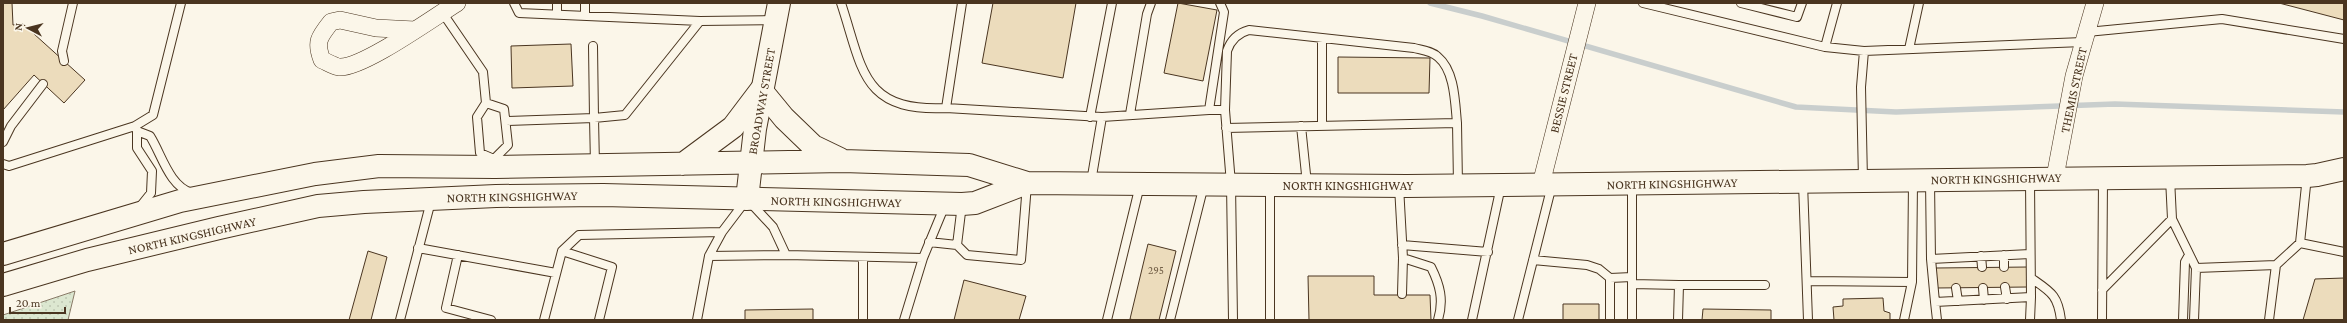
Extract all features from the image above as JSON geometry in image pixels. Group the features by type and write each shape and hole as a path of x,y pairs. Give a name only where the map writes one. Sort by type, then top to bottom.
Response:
{"main road":[{"name":"BROADWAY STREET","path":"747,199 750,163 777,11"},
{"path":"683,164 734,127 762,90 784,118 813,146 843,161"},
{"name":"NORTH KINGSHIGHWAY","path":"3,254 134,215 205,196 315,174 379,166 494,163 595,166 843,161 969,164 1028,183 1090,184 1307,184 1399,186 1458,184 1921,180 2170,176 2312,176 2344,182"},
{"name":"NORTH KINGSHIGHWAY","path":"2312,176 2344,169"},
{"name":"NORTH KINGSHIGHWAY","path":"3,285 87,260 318,206 431,198 603,195 954,204 975,203 1028,183"}],"street":[{"path":"415,30 376,28 340,20 331,22 320,36 317,48 322,60 339,67 359,64 415,30 457,3"},
{"name":"BESSIE STREET","path":"1546,184 1568,70 1587,3"},
{"name":"THEMIS STREET","path":"2055,177 2074,76 2095,3"}],"lane":[{"path":"64,61 62,50 73,3"},
{"path":"3,164 9,166 136,129 153,115 181,3"},
{"path":"514,3 519,13 700,21 777,11"},
{"path":"557,3 557,14"},
{"path":"585,3 585,16"},
{"path":"946,108 962,3"},
{"path":"1090,117 1112,3"},
{"path":"1130,114 1147,14 1151,3"},
{"path":"1209,110 1224,12 1220,3"},
{"path":"1643,3 1825,47 1864,51 2085,37 2222,19 2344,40"},
{"path":"1742,3 1797,17 1802,3"},
{"path":"1825,47 1837,3"},
{"path":"1909,49 1919,3"},
{"path":"843,4 863,71 875,89 886,98 909,108 946,108 1090,117 1225,110"},
{"path":"442,12 483,72 486,103 477,117 480,153 494,163 508,145 506,121 504,109 486,103"},
{"path":"506,121 594,118 625,115 700,21"},
{"path":"1234,320 1231,184 1225,110 1227,51 1230,42 1242,32 1249,30 1414,48 1429,52 1438,57 1449,74 1457,123 1458,184"},
{"path":"1322,38 1322,126"},
{"path":"594,46 595,166"},
{"path":"1863,180 1861,87 1864,51"},
{"path":"3,142 11,126 43,84"},
{"path":"1090,184 1102,117"},
{"path":"1226,128 1457,123"},
{"path":"1301,126 1307,184"},
{"path":"136,129 150,136 174,182 185,191 205,196"},
{"path":"134,215 151,193 152,179 152,171 137,148 136,129"},
{"path":"2170,176 2172,219 2196,268 2194,320"},
{"path":"2269,320 2276,266 2300,243 2312,176"},
{"path":"2102,320 2103,177"},
{"path":"2030,178 2030,320"},
{"path":"1921,180 1937,320"},
{"path":"1904,320 1912,282 1921,180"},
{"path":"1803,181 1808,320"},
{"path":"929,242 957,245 967,255 1020,260 1028,183"},
{"path":"1632,183 1632,320"},
{"path":"1107,320 1141,184"},
{"path":"1170,320 1204,184"},
{"path":"1270,184 1270,320"},
{"path":"1472,320 1502,184"},
{"path":"1518,320 1533,260 1546,184"},
{"path":"1399,186 1402,245 1402,294"},
{"path":"400,320 431,198"},
{"path":"697,320 709,256 722,232 747,199 773,227 786,255"},
{"path":"954,204 957,245"},
{"path":"904,320 922,258 929,242 954,204"},
{"path":"2102,290 2172,219"},
{"path":"544,320 562,251 579,235 722,232"},
{"path":"2300,243 2344,252"},
{"path":"1402,245 1488,252"},
{"path":"418,248 556,273"},
{"path":"562,251 612,267 599,320"},
{"path":"1931,259 2030,254"},
{"path":"458,255 446,308 491,320"},
{"path":"709,256 786,255 922,258"},
{"path":"2004,255 2004,267"},
{"path":"2183,320 2185,262 2189,255"},
{"path":"863,256 864,320"},
{"path":"1981,256 1982,268"},
{"path":"1402,258 1431,267 1441,286 1441,308 1438,320"},
{"path":"1533,260 1587,265 1599,269 1610,278 1632,281 1679,285 1765,285"},
{"path":"2196,268 2276,266"},
{"path":"1610,278 1610,320"},
{"path":"2031,278 2048,289 2059,303 2061,320"},
{"path":"1806,281 1912,282"},
{"path":"1678,320 1679,285"},
{"path":"2005,287 2007,299"},
{"path":"1956,288 1958,301"},
{"path":"1983,288 1984,300"},
{"path":"1935,302 2031,297"}],"green space":[{"path":"75,291 68,320 3,320 3,315"}],"building":[{"path":"3,3 12,3 13,25 23,24 85,80 64,103 34,75 3,110"},
{"path":"993,3 1076,3 1063,78 982,63"},
{"path":"1178,3 1217,10 1203,81 1164,73"},
{"path":"2279,3 2344,3 2344,20"},
{"path":"571,44 573,86 512,88 511,46"},
{"path":"1338,57 1430,58 1429,93 1338,93"},
{"path":"1148,244 1176,251 1159,320 1134,320 1130,319"},
{"path":"368,251 387,257 371,320 349,320"},
{"path":"2028,267 2028,287 1936,288 1936,268"},
{"path":"1308,276 1374,276 1374,295 1430,295 1431,320 1309,320"},
{"path":"2344,278 2344,320 2303,320 2315,279"},
{"path":"964,280 1026,296 1019,320 954,320"},
{"path":"1883,298 1884,311 1890,313 1890,320 1834,320 1833,307 1843,306 1843,299"},
{"path":"1563,304 1599,304 1599,320 1563,320"},
{"path":"813,309 813,320 745,320 745,310"},
{"path":"1703,309 1771,310 1771,320 1702,320"}],"waterway":[{"path":"1430,3 1482,16 1796,107 1896,112 2115,104 2344,112"}]}
